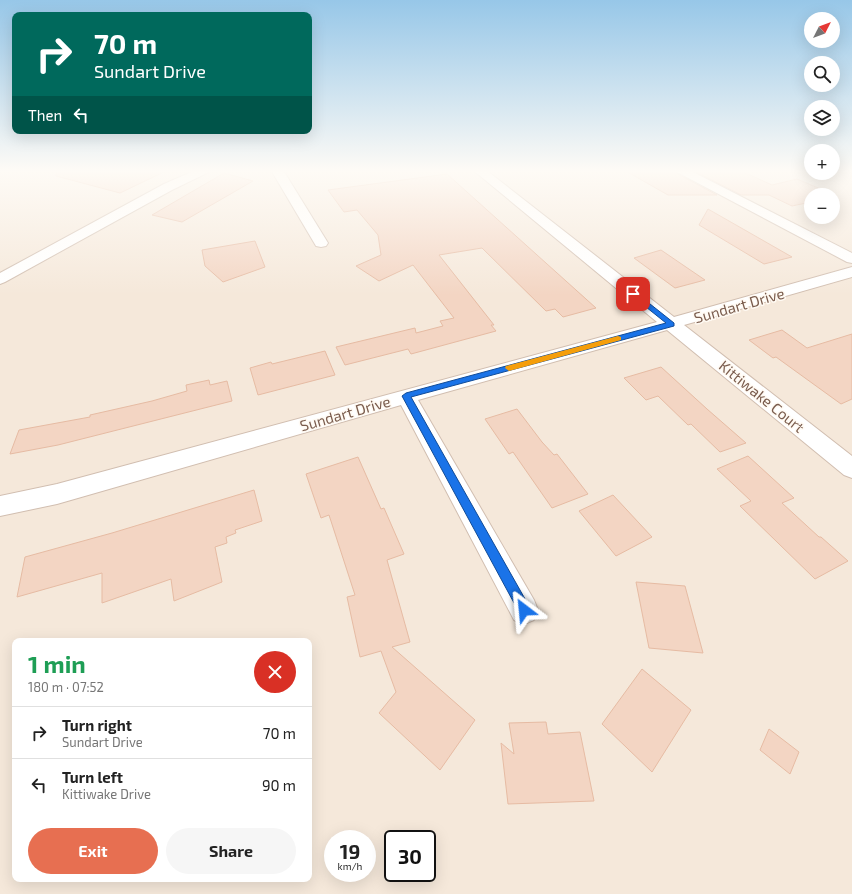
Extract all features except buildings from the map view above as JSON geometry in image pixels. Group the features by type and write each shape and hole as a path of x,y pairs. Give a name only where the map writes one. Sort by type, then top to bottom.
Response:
{"street":[{"path":"0,279 123,212"},
{"path":"302,212 320,243"},
{"name":"Kittiwake Court","path":"531,212 852,469"},
{"path":"761,212 852,259"},
{"name":"Sundart Drive","path":"0,506 57,494 406,396 671,324 852,272"},
{"path":"406,396 524,610"}],"shaded area":[{"path":"0,212 804,212 804,224 840,224 840,212 852,212 852,894 0,894"}],"slow traffic":[{"path":"509,368 618,338"}],"route":[{"path":"524,610 406,396 671,324 633,294"}]}
